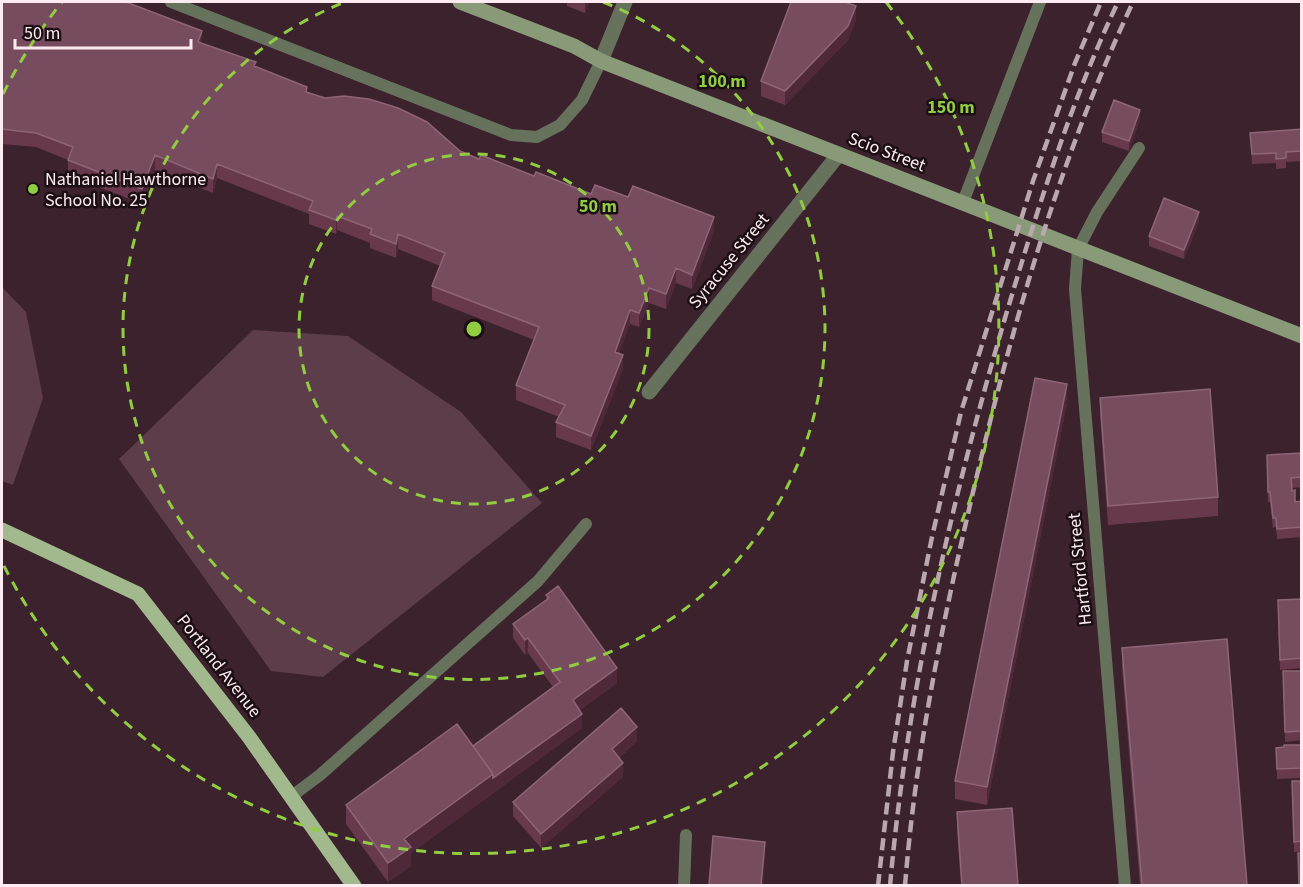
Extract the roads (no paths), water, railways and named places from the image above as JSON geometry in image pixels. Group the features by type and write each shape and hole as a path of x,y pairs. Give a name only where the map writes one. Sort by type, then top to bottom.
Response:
{"main road":[{"name":"Portland Avenue","path":"2,530 138,594 249,737 354,885"}],"street":[{"name":"Scio Street","path":"460,2 574,46 601,61 1302,336"},
{"path":"601,61 626,2"},
{"name":"Syracuse Street","path":"649,392 839,154"}],"lane":[{"path":"171,2 511,135 537,136 560,125 582,100 601,61"},
{"path":"963,202 1040,2"},
{"path":"1078,249 1097,212 1139,148"},
{"name":"Hartford Street","path":"1078,249 1075,289 1125,885"},
{"path":"292,796 320,775 538,581 586,524"},
{"path":"684,885 686,835"}],"railway":[{"path":"878,886 893,752 907,661 932,537 961,412 1033,181 1075,63 1101,2"},
{"path":"890,886 898,814 920,670 949,528 985,388 1042,198 1085,79 1118,2"},
{"path":"905,886 915,790 930,694 985,440 1019,312 1059,186 1106,62 1133,2"}],"place":[{"name":"Nathaniel Hawthorne School No. 25","path":"33,189"}]}
